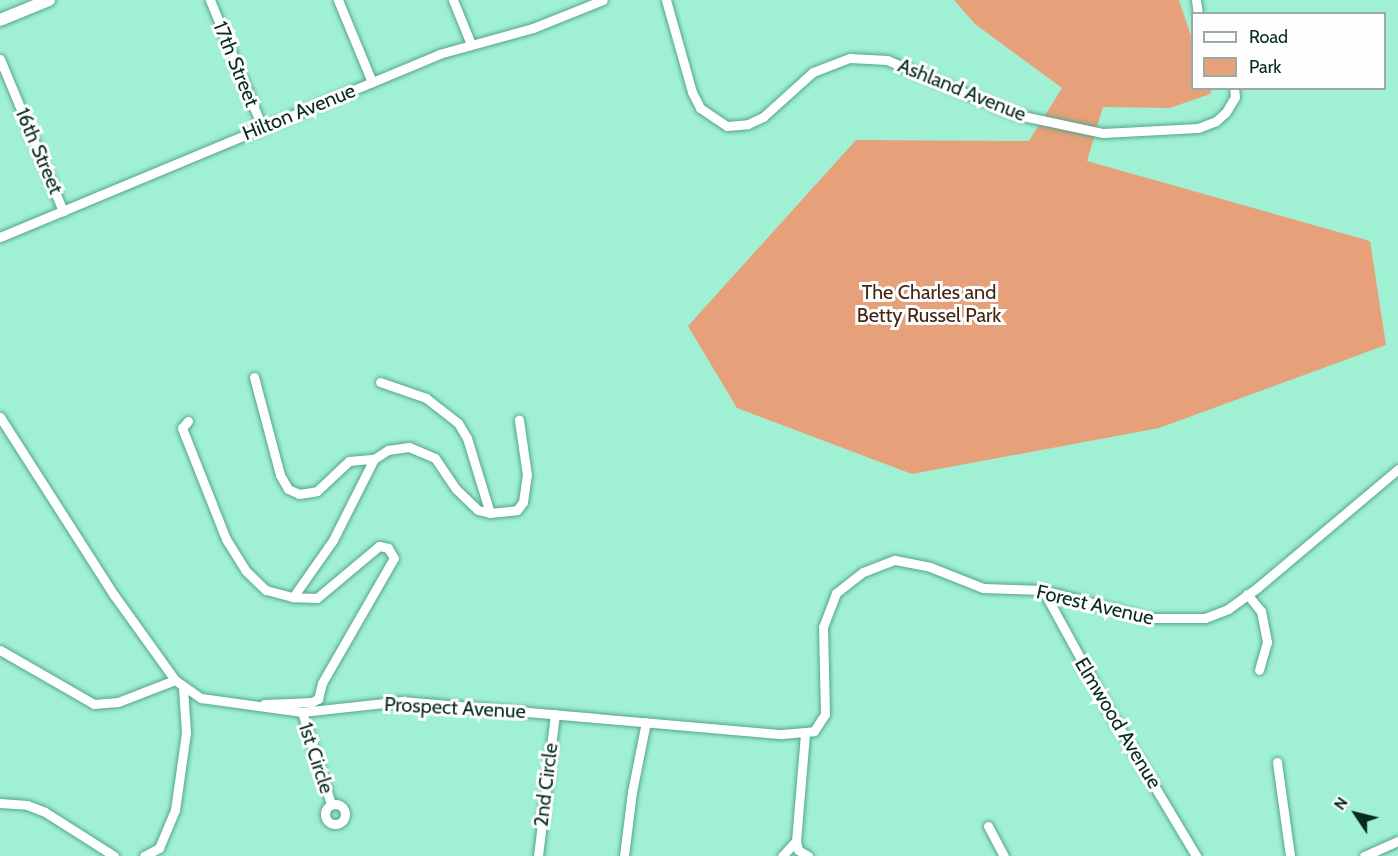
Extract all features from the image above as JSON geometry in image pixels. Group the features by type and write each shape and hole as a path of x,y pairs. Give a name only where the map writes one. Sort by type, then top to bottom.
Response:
{"street":[{"path":"0,20 49,0"},
{"name":"17th Street","path":"210,0 262,127"},
{"path":"338,0 372,82"},
{"path":"453,0 471,44"},
{"name":"Hilton Avenue","path":"0,237 372,82 471,44 533,28 603,0"},
{"name":"Ashland Avenue","path":"666,0 692,92 700,108 727,126 748,124 763,117 813,72 850,58 887,60 1018,115 1103,133 1198,128 1216,121 1226,112 1235,97 1233,90"},
{"name":"16th Street","path":"0,58 63,211"},
{"path":"254,377 280,475 288,489 299,494 317,491 349,461 374,459 399,447 418,449 445,469 468,502 490,513 517,510 523,502 527,475 519,420"},
{"path":"380,382 426,398 458,423 467,438 490,513"},
{"name":"Prospect Avenue","path":"0,417 114,595 175,680 183,688 201,698 243,706 302,712 402,701 804,734"},
{"path":"188,421 182,428 226,539 245,570 266,590 293,597 317,598 378,546 388,548 394,558 322,683 318,699 312,702 243,706"},
{"path":"293,597 333,540 374,459"},
{"name":"Forest Avenue","path":"804,734 814,731 827,705 822,646 827,610 836,593 862,572 895,560 930,567 982,588 1043,590 1167,621 1205,618 1228,609 1397,473"},
{"name":"Elmwood Avenue","path":"1043,590 1107,707 1196,856"},
{"path":"1247,594 1261,610 1268,642 1259,670"},
{"path":"0,650 94,704 118,702 175,680"},
{"path":"144,856 159,848 176,810 185,748 183,688"},
{"name":"1st Circle","path":"302,712 331,804"},
{"name":"2nd Circle","path":"538,856 555,714"},
{"path":"624,856 632,792 646,722"},
{"path":"804,734 796,841 798,850 808,856"},
{"path":"1277,762 1290,856"},
{"path":"0,803 27,805 45,812 114,856"},
{"path":"988,826 1004,856"},
{"path":"782,856 796,841"},
{"path":"1364,856 1398,842"}],"green space":[{"name":"The Charles and Betty Russel Park","path":"954,0 1179,0 1191,36 1191,90 1212,90 1210,94 1170,108 1103,107 1087,161 1370,241 1386,345 1159,428 912,474 737,408 688,326 856,140 1029,141 1062,88 975,24"}]}
